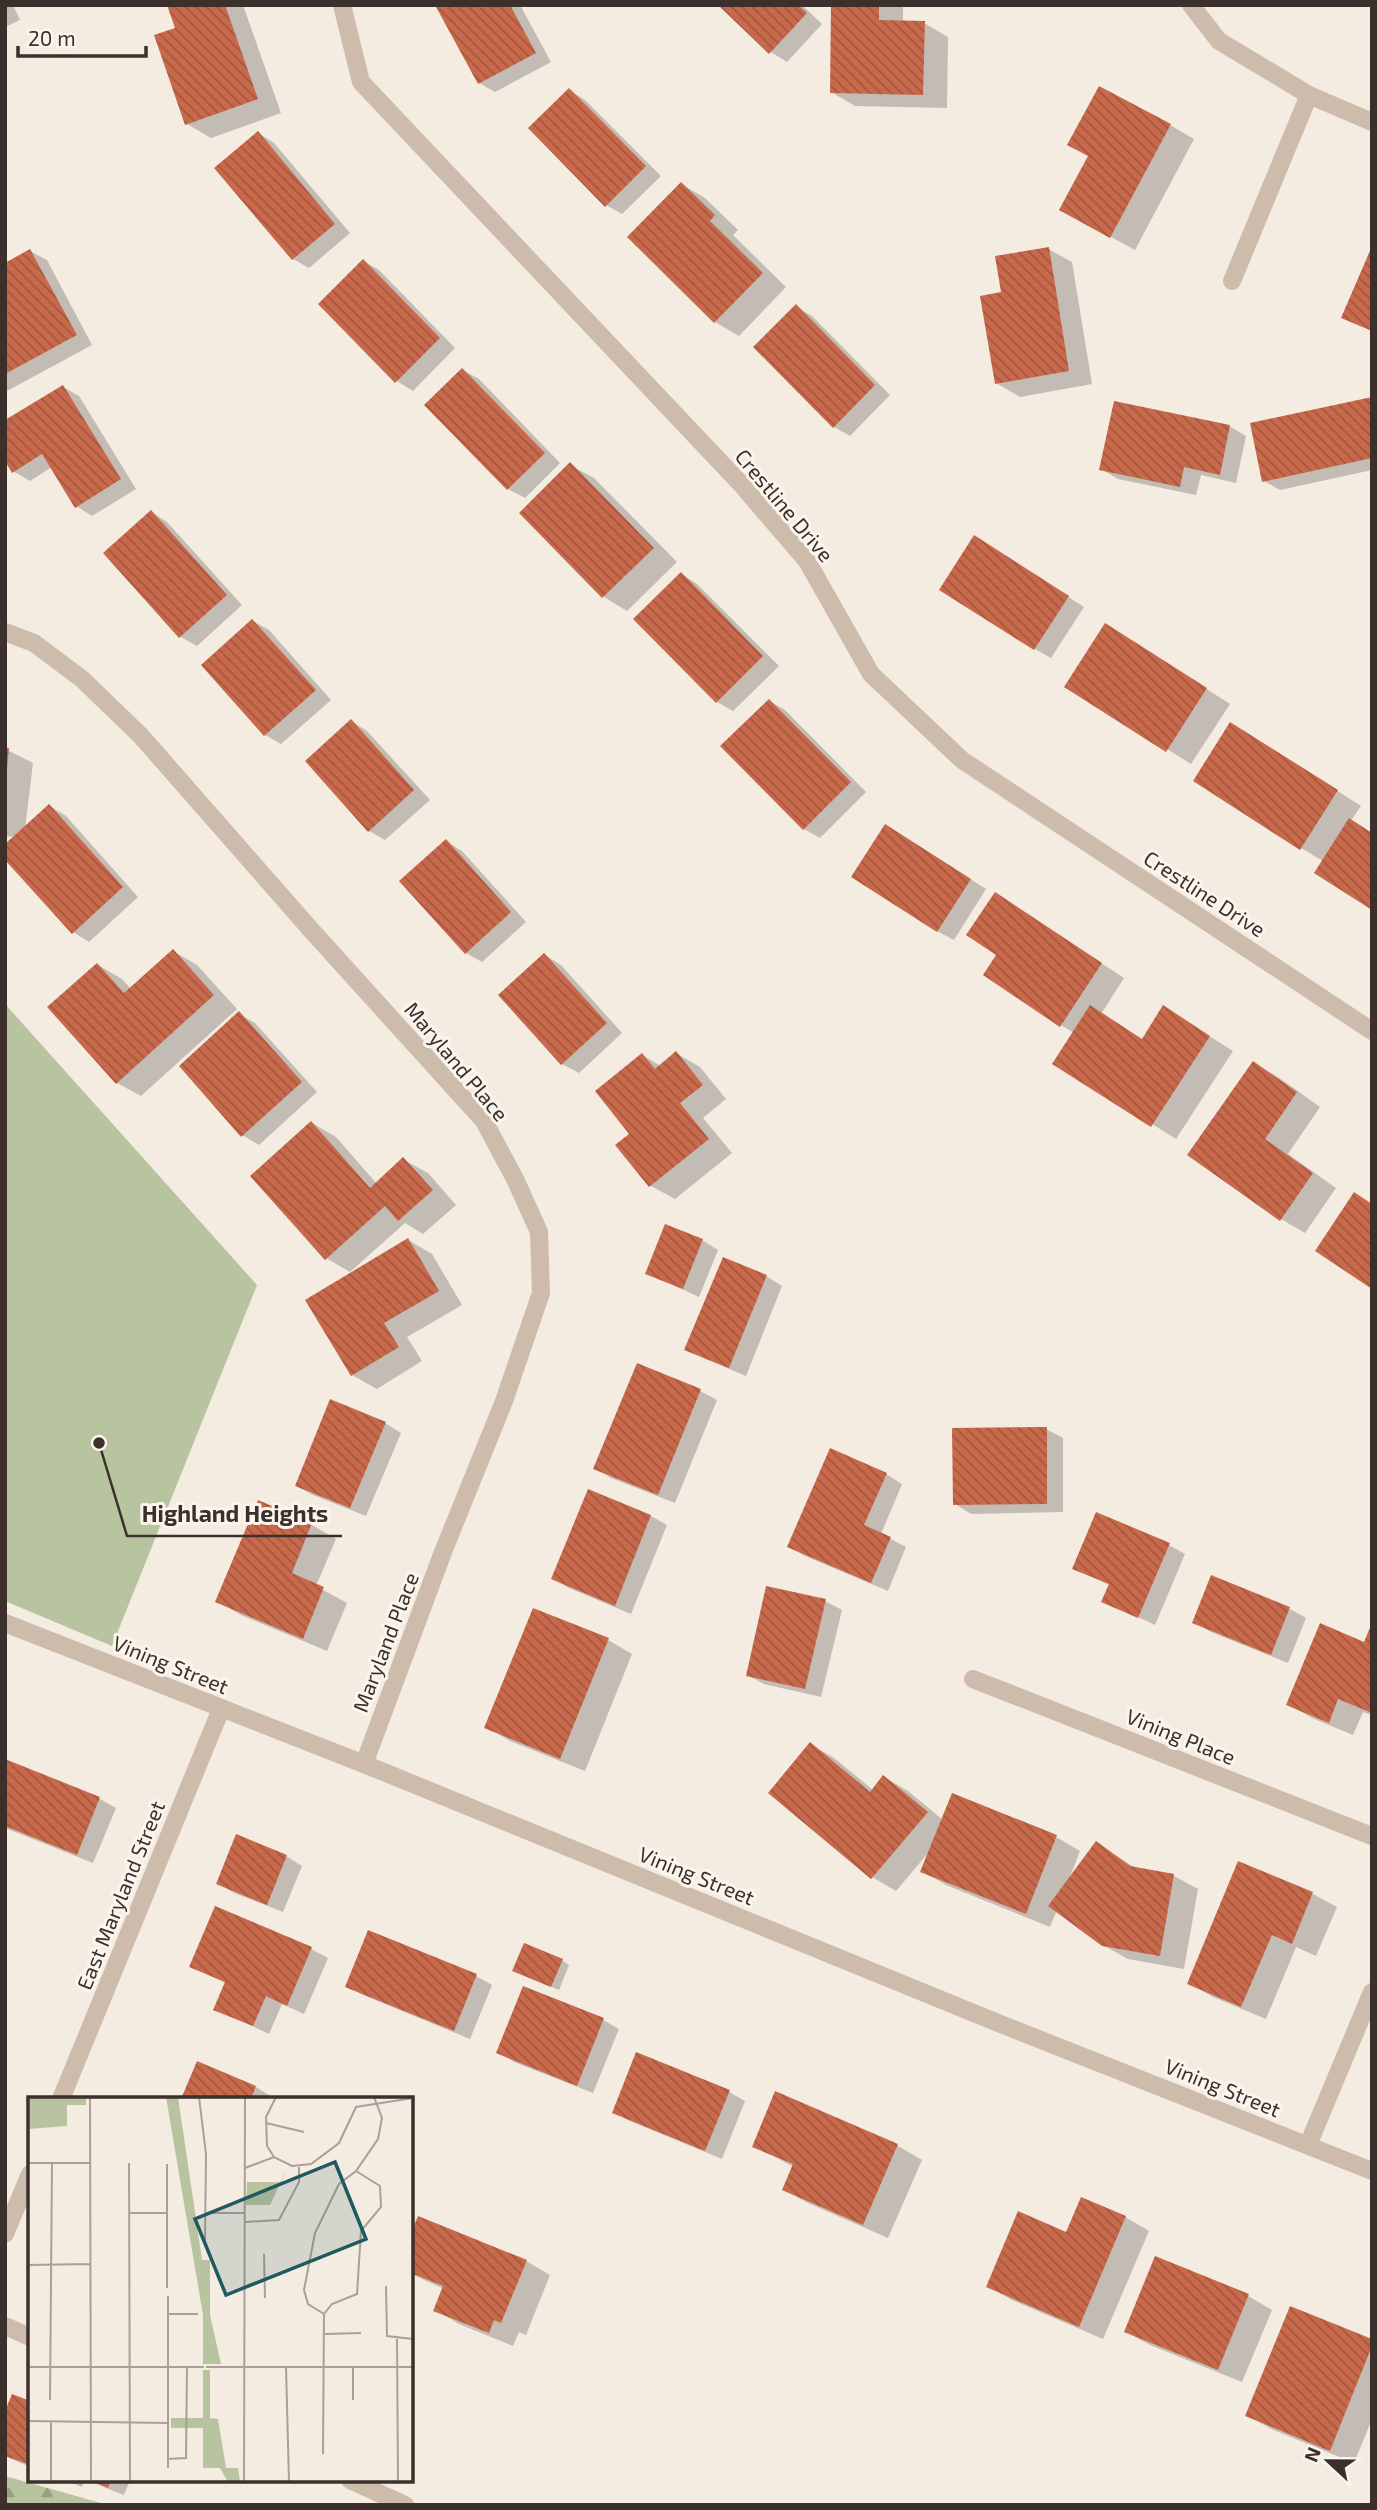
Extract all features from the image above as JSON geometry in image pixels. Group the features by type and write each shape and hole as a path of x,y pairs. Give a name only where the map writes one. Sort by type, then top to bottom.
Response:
{"street":[{"name":"Crestline Drive","path":"342,5 361,82 740,483 807,561 872,674 962,760 1372,1031"},
{"path":"1191,5 1219,41 1309,95 1372,122"},
{"path":"1232,281 1309,95"},
{"name":"Maryland Place","path":"5,632 34,643 82,679 141,736 484,1121 539,1232 541,1293 505,1401 443,1552 363,1764"},
{"name":"Vining Street","path":"5,1623 363,1764 1003,2025 1372,2171"},
{"name":"Vining Place","path":"974,1679 1372,1836"},
{"name":"East Maryland Street","path":"62,2097 221,1709"},
{"path":"1308,2145 1372,1992"},
{"path":"5,2234 28,2179"},
{"path":"5,2326 28,2336"},
{"path":"354,2482 405,2505"}],"green space":[{"path":"5,1004 257,1285 112,1646 5,1601"},
{"path":"5,2476 108,2505 5,2505"}],"building":[{"path":"167,5 225,5 258,99 185,125 154,35 175,28"},
{"path":"435,5 510,5 536,53 478,84"},
{"path":"718,5 798,5 807,13 769,54"},
{"path":"831,5 879,5 879,20 925,21 923,95 830,93"},
{"path":"1099,86 1171,124 1110,238 1059,210 1088,156 1067,145"},
{"path":"569,88 646,166 605,207 528,128"},
{"path":"258,131 335,224 292,260 214,168"},
{"path":"681,182 715,215 710,221 763,273 714,323 627,237"},
{"path":"1372,246 1372,331 1341,318"},
{"path":"1049,247 1069,371 995,384 980,296 1001,292 995,256"},
{"path":"30,249 77,335 5,374 5,263"},
{"path":"363,259 440,338 395,383 318,304"},
{"path":"796,304 875,385 833,428 753,347"},
{"path":"462,368 545,453 507,490 424,405"},
{"path":"63,385 121,479 75,508 42,454 12,473 5,461 5,420"},
{"path":"1372,397 1372,458 1262,482 1250,423"},
{"path":"1114,401 1230,425 1220,475 1184,467 1180,487 1099,470"},
{"path":"570,462 654,548 602,598 519,513"},
{"path":"151,510 227,595 179,638 103,553"},
{"path":"974,535 1069,596 1034,650 939,590"},
{"path":"681,572 763,656 716,703 633,619"},
{"path":"252,619 316,690 264,736 201,665"},
{"path":"1105,623 1207,688 1166,752 1064,687"},
{"path":"769,699 851,782 803,830 720,746"},
{"path":"351,719 414,790 368,832 305,761"},
{"path":"1230,722 1338,790 1300,850 1193,781"},
{"path":"5,747 9,748 7,768 5,768"},
{"path":"49,804 123,887 72,934 5,860 5,844"},
{"path":"1349,818 1372,833 1372,910 1314,873"},
{"path":"885,824 971,879 937,932 851,877"},
{"path":"446,839 511,912 465,954 399,881"},
{"path":"995,892 1102,963 1060,1027 983,975 996,955 966,935"},
{"path":"173,949 214,995 116,1084 47,1007 97,963 124,993"},
{"path":"544,953 607,1023 561,1065 498,995"},
{"path":"1090,1005 1142,1039 1163,1005 1210,1036 1151,1127 1052,1064"},
{"path":"239,1011 302,1082 241,1137 179,1066"},
{"path":"676,1051 703,1085 680,1103 709,1139 649,1187 615,1145 629,1134 595,1091 642,1053 655,1069"},
{"path":"1253,1061 1297,1092 1265,1139 1313,1173 1280,1221 1187,1155"},
{"path":"311,1121 370,1188 403,1157 433,1190 398,1221 385,1206 325,1260 250,1176"},
{"path":"1354,1192 1372,1204 1372,1289 1315,1251"},
{"path":"665,1224 703,1239 683,1289 645,1274"},
{"path":"408,1238 439,1291 384,1323 399,1347 351,1376 305,1300"},
{"path":"723,1257 767,1275 729,1368 684,1350"},
{"path":"637,1363 701,1389 658,1495 593,1469"},
{"path":"330,1399 386,1422 350,1508 295,1486"},
{"path":"1047,1427 1047,1504 953,1505 952,1428"},
{"path":"830,1448 887,1473 864,1525 891,1537 871,1583 787,1547"},
{"path":"588,1489 651,1515 615,1606 551,1579"},
{"path":"258,1500 312,1523 292,1573 324,1587 303,1639 215,1602"},
{"path":"1096,1512 1170,1543 1138,1618 1101,1602 1109,1584 1072,1569"},
{"path":"1211,1575 1290,1607 1271,1655 1192,1623"},
{"path":"766,1586 826,1599 805,1689 746,1676"},
{"path":"533,1608 609,1638 560,1759 484,1728"},
{"path":"1320,1623 1364,1642 1372,1623 1372,1713 1338,1699 1329,1723 1286,1705"},
{"path":"810,1742 870,1792 883,1775 928,1812 871,1879 768,1793"},
{"path":"5,1759 100,1797 77,1855 5,1826"},
{"path":"952,1793 1057,1835 1026,1914 920,1872"},
{"path":"236,1834 287,1855 267,1905 216,1884"},
{"path":"1096,1841 1130,1866 1174,1874 1160,1956 1102,1946 1048,1906"},
{"path":"1238,1861 1313,1892 1292,1944 1272,1935 1241,2007 1187,1984"},
{"path":"215,1906 312,1947 287,2006 266,1996 253,2026 213,2010 225,1982 189,1967"},
{"path":"368,1930 477,1974 454,2031 345,1987"},
{"path":"524,1943 563,1959 551,1987 512,1971"},
{"path":"523,1986 604,2018 577,2086 496,2053"},
{"path":"636,2052 730,2090 705,2151 612,2113"},
{"path":"197,2061 256,2086 252,2097 182,2097"},
{"path":"775,2091 898,2144 863,2225 782,2190 793,2164 752,2147"},
{"path":"1081,2197 1126,2216 1079,2327 986,2287 1018,2211 1066,2232"},
{"path":"418,2216 527,2260 501,2323 494,2320 489,2333 433,2311 443,2286 413,2274 413,2228"},
{"path":"1155,2256 1249,2294 1218,2370 1124,2332"},
{"path":"1290,2306 1372,2339 1372,2346 1330,2451 1245,2416"},
{"path":"12,2394 28,2400 28,2464 5,2456 5,2411"},
{"path":"94,2482 110,2482 108,2488"}],"place":[{"name":"Highland Heights","path":"99,1443"}]}
